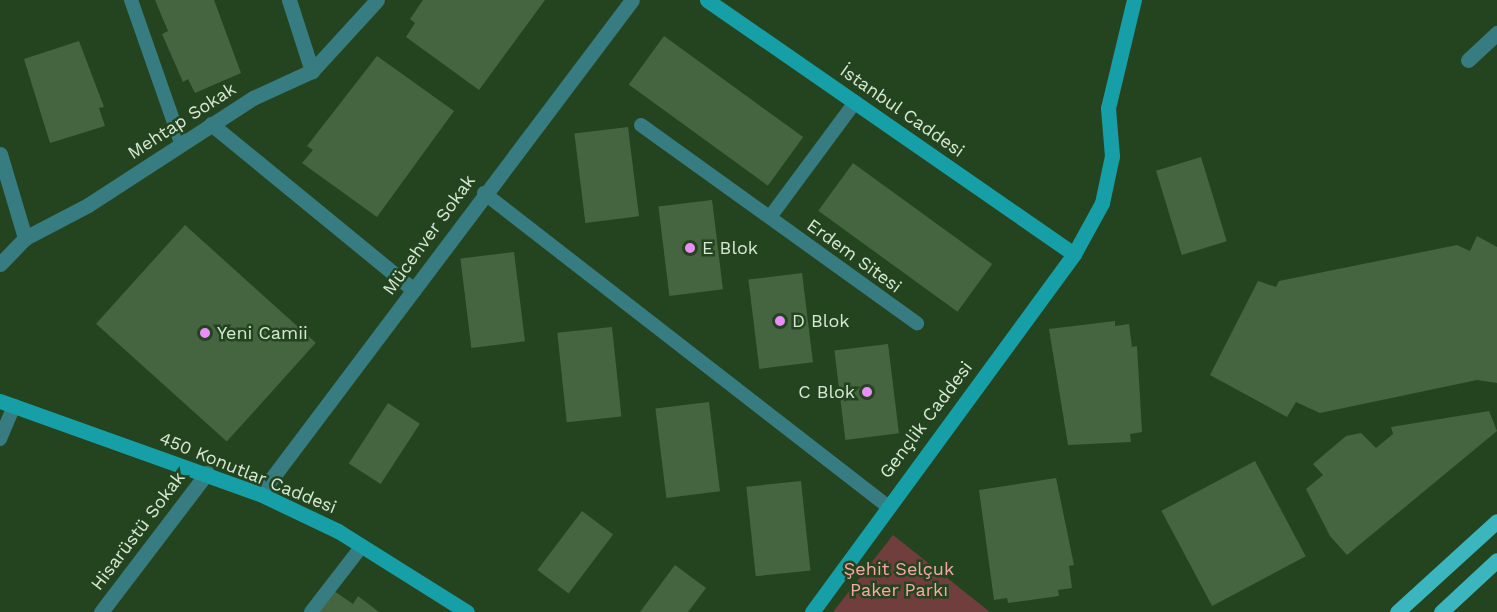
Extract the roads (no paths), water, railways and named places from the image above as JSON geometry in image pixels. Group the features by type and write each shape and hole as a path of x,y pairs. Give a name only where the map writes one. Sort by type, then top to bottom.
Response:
{"main road":[{"path":"1396,612 1497,521"},
{"path":"1441,612 1497,560"}],"street":[{"path":"289,0 312,71"},
{"name":"Mehtap Sokak","path":"0,264 25,238 88,205 211,123 312,71 377,0"},
{"name":"Mücehver Sokak","path":"260,494 484,193 632,0"},
{"name":"İstanbul Caddesi","path":"707,0 1074,254"},
{"name":"Gençlik Caddesi","path":"812,612 886,505 1074,254 1102,203 1112,156 1108,108 1134,0"},
{"path":"1468,60 1497,33"},
{"path":"211,123 414,290"},
{"path":"0,154 25,238"},
{"name":"450 Konutlar Caddesi","path":"7,404 207,473 260,494 362,546 467,612"},
{"name":"Hisarüstü Sokak","path":"101,612 207,473"}],"lane":[{"path":"131,0 181,143"},
{"path":"770,217 855,102"},
{"name":"Erdem Sitesi","path":"641,125 917,323"},
{"path":"484,193 886,505"},
{"path":"0,439 7,404"},
{"path":"311,612 362,546"}],"place":[{"name":"E Blok","path":"690,248"},
{"name":"D Blok","path":"780,321"},
{"name":"Yeni Camii","path":"205,333"},
{"name":"C Blok","path":"867,392"}],"park label":[{"name":"Şehit Selçuk Paker Parkı","path":"899,580"}]}
